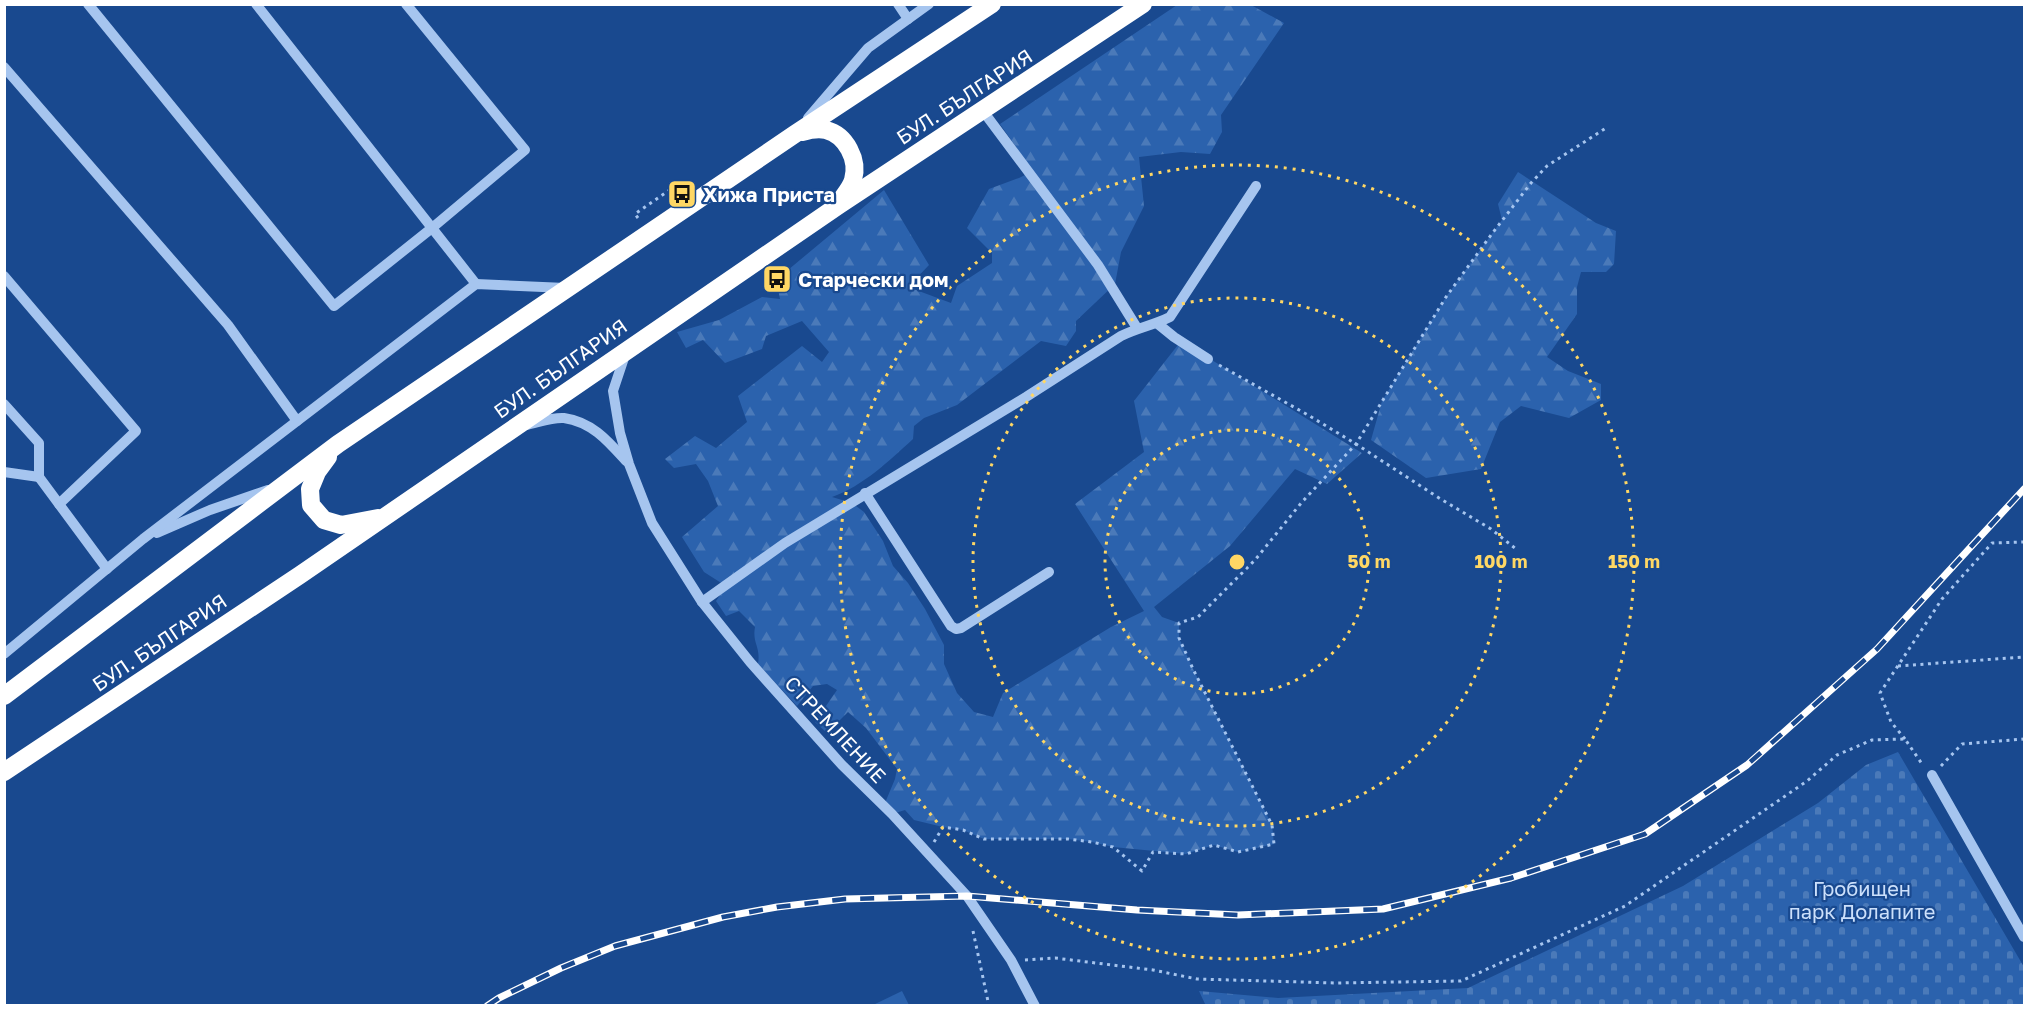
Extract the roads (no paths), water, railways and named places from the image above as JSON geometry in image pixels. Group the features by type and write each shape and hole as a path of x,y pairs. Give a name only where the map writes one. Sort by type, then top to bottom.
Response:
{"highway":[{"path":"4,696 338,444 795,134 992,4"},
{"name":"БУЛ. БЪЛГАРИЯ","path":"4,772 385,516 839,205 1143,4"},
{"path":"795,134 825,129 845,143 853,157 853,180 839,205"},
{"path":"338,444 317,472 310,489 310,505 324,520 341,525 385,516"}],"street":[{"path":"88,4 334,306 525,150 406,4"},
{"path":"256,4 476,284"},
{"path":"898,4 908,20"},
{"path":"795,134 868,48 930,4"},
{"path":"4,67 228,325 297,421"},
{"path":"983,111 1098,265 1137,328"},
{"path":"702,602 785,543 1026,397 1121,336 1137,328 1158,324 1170,317 1256,186"},
{"path":"4,276 136,431 59,504"},
{"path":"5,652 143,539 476,284 568,288"},
{"path":"1158,324 1174,338 1208,359"},
{"name":"СТРЕМЛЕНИЕ","path":"626,349 613,391 620,433 629,464 652,524 702,602 750,662 842,765 892,814 967,896 1011,960 1035,1005"},
{"path":"4,404 39,443 39,477 107,569"},
{"path":"514,427 562,418 580,423 599,432 629,464"},
{"path":"4,472 39,477"},
{"path":"143,539 210,510 282,485"},
{"path":"865,493 951,626 956,629 1049,573"},
{"path":"1932,775 2025,937"}],"railway":[{"path":"487,1006 561,968 615,946 723,917 777,907 845,899 967,896 1137,910 1238,915 1383,909 1511,878 1645,834 1747,765 1877,649 2024,489"}],"place":[{"name":"Хижа Приста","path":"682,194"},
{"name":"Старчески дом","path":"777,279"}],"park label":[{"name":"Гробищен парк Долапите","path":"1862,900"}]}
